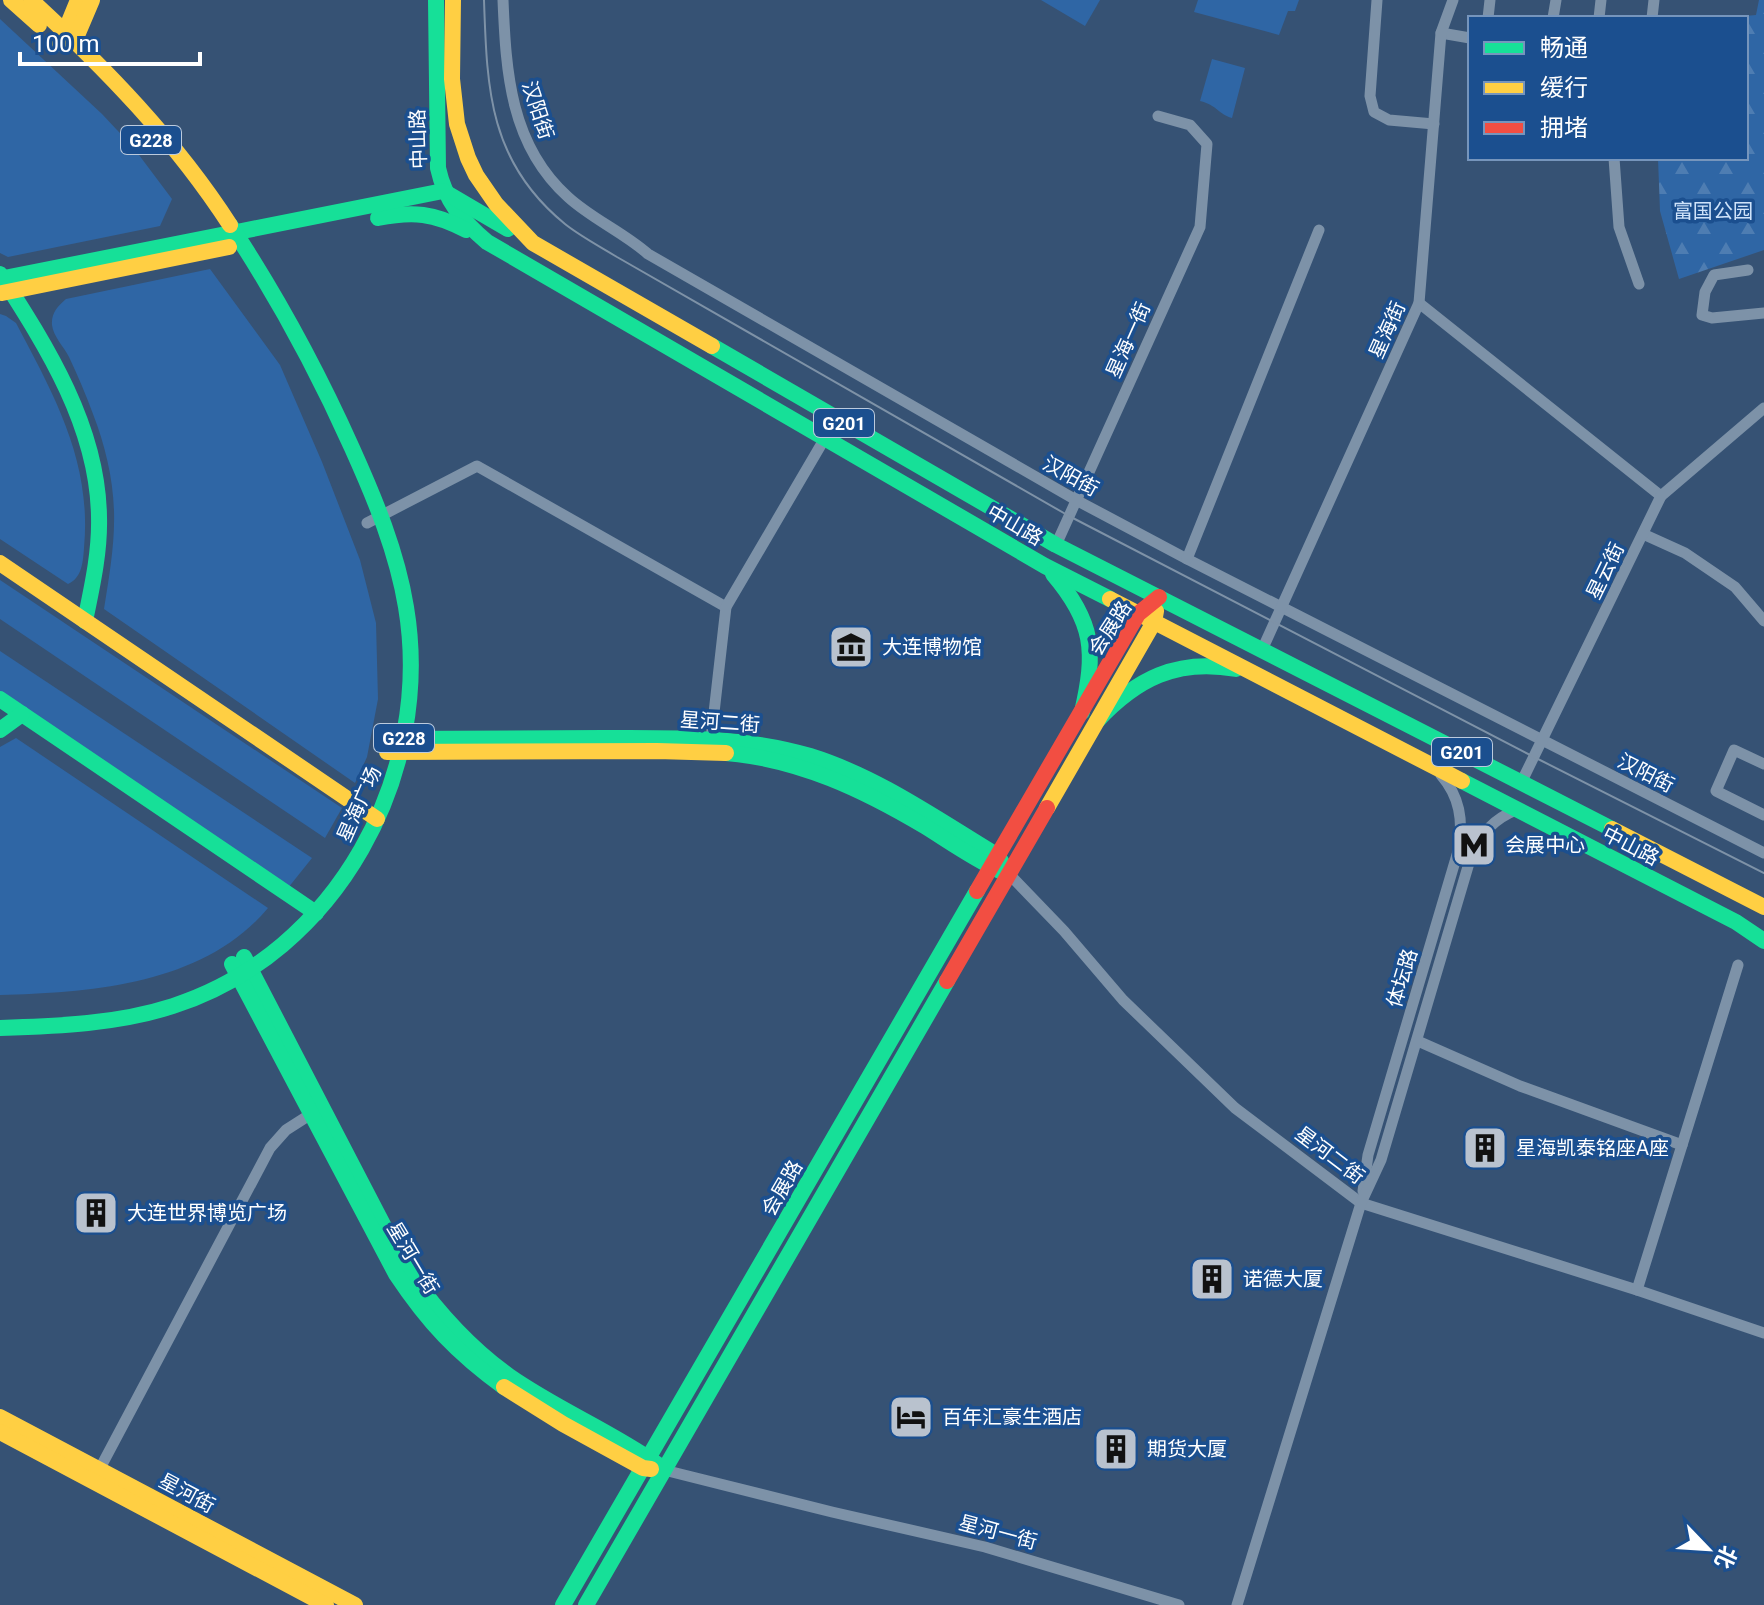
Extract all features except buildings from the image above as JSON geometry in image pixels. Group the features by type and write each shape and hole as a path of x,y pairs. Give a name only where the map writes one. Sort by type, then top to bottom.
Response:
{"main road":[{"name":"星海广场","path":"11,0 67,38"},
{"name":"星海广场","path":"0,1015 105,1009 142,1002 264,961 297,932 310,909 350,870 372,815 388,797 411,676 409,628 400,582 374,520 348,437 280,301 232,240 176,150 117,83 31,0"},
{"path":"67,38 78,0"},
{"path":"67,38 92,0"},
{"name":"中山路","path":"436,0 438,168 443,191 451,206 487,242 1045,566 1736,922 1764,941"},
{"name":"中山路","path":"453,0 454,95 462,144 485,190 514,227 533,243 1056,545 1764,907"},
{"path":"232,240 443,191 533,243"},
{"path":"85,621 96,567 99,532 94,472 83,429 51,357 3,283 232,240 404,212 439,217 487,242"},
{"path":"0,563 372,815"},
{"path":"1045,566 1063,584 1086,622 1090,669 1082,712"},
{"name":"会展路","path":"563,1605 1138,614 1159,597"},
{"name":"会展路","path":"586,1605 1154,622 1159,597"},
{"path":"1097,721 1136,685 1178,669 1203,666 1254,674"},
{"path":"0,699 310,909"},
{"path":"0,730 22,714"},
{"name":"星河二街","path":"396,746 673,738 741,741 780,747 850,772 1009,874"},
{"name":"星河二街","path":"396,746 674,751 739,754 778,761 821,774 873,797 994,862"},
{"name":"星海广场","path":"0,1028 96,1023 145,1014 218,989 241,967"},
{"name":"星河一街","path":"241,967 404,1265 436,1309 503,1372 646,1463"},
{"name":"星河一街","path":"241,967 311,1114 396,1274 441,1335 481,1370 523,1399 664,1470"},
{"name":"星河街","path":"0,1417 326,1605"},
{"name":"星河街","path":"0,1432 96,1475 355,1605"}],"street":[{"name":"汉阳街","path":"503,0 511,92 520,127 543,170 568,198 648,254 1076,500 1764,853"},
{"path":"1377,0 1370,96 1374,112 1389,120 1434,124"},
{"name":"星海街","path":"1262,650 1419,303 1441,33 1453,0"},
{"path":"1441,33 1468,38"},
{"name":"星海一街","path":"1056,545 1200,227 1207,144 1190,125 1158,116"},
{"path":"1614,160 1619,227 1639,284"},
{"path":"1187,559 1319,230"},
{"path":"1748,270 1714,275 1705,292 1702,315 1712,318 1764,313"},
{"path":"1419,303 1661,496"},
{"name":"星云街","path":"1521,783 1661,496 1764,408"},
{"path":"711,739 726,607 825,438"},
{"path":"374,520 477,466 726,607"},
{"path":"1643,534 1685,553 1735,587 1764,621"},
{"path":"1764,764 1734,750 1716,791 1764,815"},
{"name":"体坛路","path":"1361,1203 1368,1155 1459,848 1460,814 1456,797 1435,768"},
{"name":"体坛路","path":"1237,1605 1361,1203 1381,1160 1472,853 1491,824 1516,810"},
{"name":"星河二街","path":"1009,874 1064,931 1123,1000 1235,1108 1361,1203 1764,1333"},
{"path":"1637,1290 1738,965"},
{"path":"1420,1042 1520,1086 1682,1145"},
{"path":"96,1475 270,1148 286,1130 311,1114"},
{"name":"星河一街","path":"664,1470 985,1547 1179,1605"}],"green space":[{"path":"1041,0 1100,0 1085,26"},
{"path":"1198,0 1299,0 1295,11 1288,11 1279,35 1194,12"},
{"name":"富国公园","path":"1759,0 1764,0 1764,250 1679,279 1660,211 1658,160 1748,160 1748,16 1745,16 1756,15"},
{"path":"0,19 133,147 172,199 160,226 8,257 0,253"},
{"path":"1212,59 1245,68 1232,118 1200,101"},
{"path":"210,269 280,365 360,560 376,623 378,699 367,757 355,783 104,609 114,536 110,474 85,393 54,333 53,317 66,299"},
{"path":"0,314 16,323 57,404 76,459 85,517 84,548 79,574 68,584 0,539"},
{"path":"0,580 342,808 325,838 0,619"},
{"path":"0,651 312,858 288,888 0,694"},
{"path":"16,738 268,908 242,933 212,953 180,968 109,987 0,995 0,747"}],"tram line":[{"path":"484,0 491,94 507,150 521,176 540,200 577,233 1069,516 1764,873"}],"traffic: fast":[{"path":"436,0 438,168 450,200 462,218 487,242 1045,566 1110,599"},
{"path":"227,234 443,191 508,229"},
{"path":"378,218 423,215 466,230"},
{"path":"0,1028 66,1025 131,1017 173,1006 231,980 283,945 326,900 362,849 388,793 404,732 411,670 406,607 397,566 369,487 325,390 280,306 230,225"},
{"path":"0,279 221,235"},
{"path":"0,274 52,359 80,420 90,451 99,530 85,621"},
{"path":"712,346 1056,545 1612,829"},
{"path":"1053,574 1077,607 1088,638 1089,672 1082,712"},
{"path":"1097,721 1127,694 1159,675 1195,667 1236,669"},
{"path":"0,699 316,913"},
{"path":"0,730 22,714"},
{"path":"390,739 681,738 785,749 835,765 884,787 998,856 1002,863"},
{"path":"726,753 779,762 830,778 903,813 1000,871"},
{"path":"1462,781 1736,922 1764,941"},
{"path":"563,1605 977,891"},
{"path":"244,957 404,1265 427,1296 465,1339 509,1376 657,1464"},
{"path":"232,964 396,1274 444,1336 504,1387"},
{"path":"586,1605 947,981"}],"traffic: slow":[{"path":"11,0 39,25"},
{"path":"31,0 138,106 186,164 230,225"},
{"path":"62,39 78,0"},
{"path":"60,44 75,40 92,0"},
{"path":"453,0 452,79 457,124 476,175 496,204 533,243 712,346"},
{"path":"2,293 229,247"},
{"path":"0,563 377,819"},
{"path":"1110,599 1462,781"},
{"path":"1047,808 1154,622 1156,611"},
{"path":"387,752 726,753"},
{"path":"1612,829 1764,907"},
{"path":"504,1387 563,1424 643,1468 651,1469"},
{"path":"0,1417 355,1605"},
{"path":"0,1432 326,1605"}],"traffic: jam":[{"path":"977,891 1138,614 1159,597"},
{"path":"947,981 1047,808"}],"place":[{"name":"大连博物馆","path":"851,647"},
{"name":"会展中心","path":"1474,845"},
{"name":"星海凯泰铭座A座","path":"1485,1148"},
{"name":"大连世界博览广场","path":"96,1213"},
{"name":"诺德大厦","path":"1212,1279"},
{"name":"百年汇豪生酒店","path":"911,1417"},
{"name":"期货大厦","path":"1116,1449"}]}
